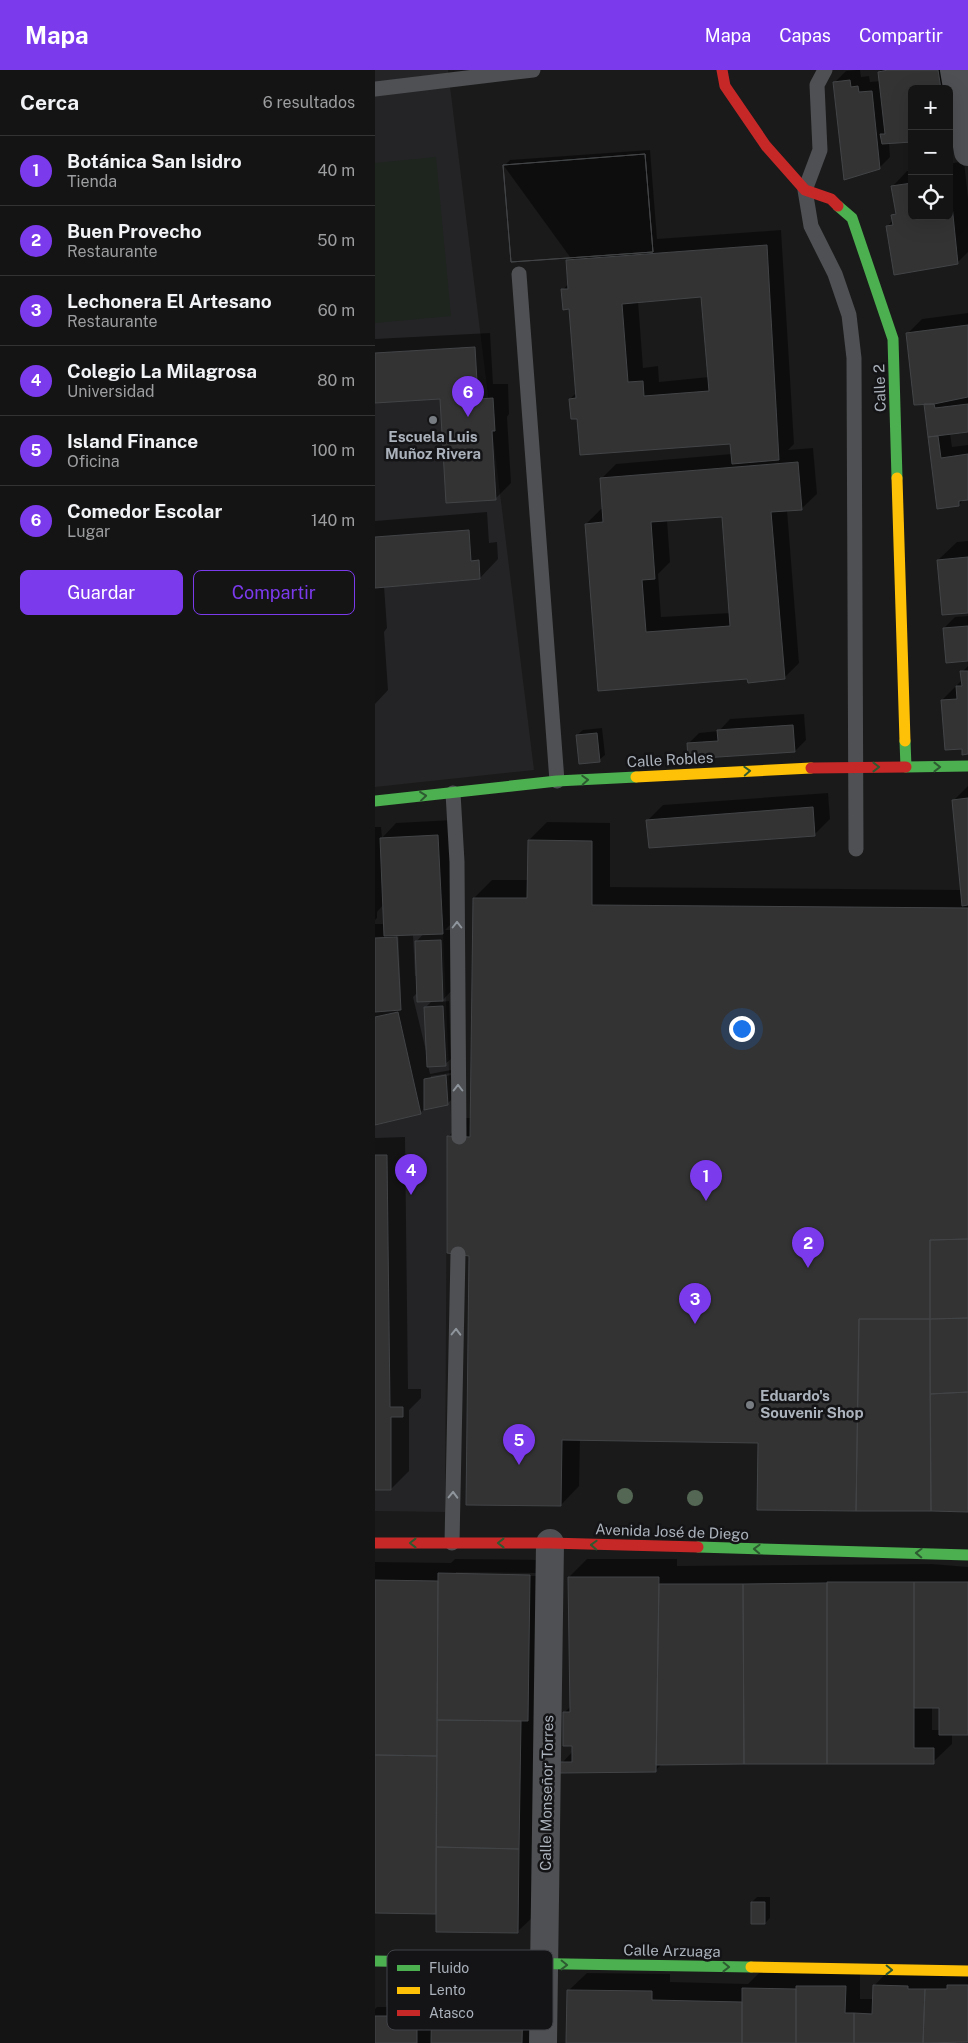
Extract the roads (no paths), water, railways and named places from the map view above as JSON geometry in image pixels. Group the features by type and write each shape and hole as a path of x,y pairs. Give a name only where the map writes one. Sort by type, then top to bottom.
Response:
{"street":[{"name":"Calle 2","path":"722,70 725,86 766,146 805,190 831,199 852,218 893,339 906,767"},
{"path":"954,70 968,152"},
{"name":"Calle Robles","path":"375,801 557,782 811,768 968,766"},
{"name":"Avenida José de Diego","path":"375,1543 550,1543 968,1555"},
{"name":"Calle Monseñor Torres","path":"545,1950 550,1543"},
{"name":"Calle Arzuaga","path":"553,1965 968,1971"},
{"name":"Calle Monseñor Torres","path":"543,2030 543,2043"}],"lane":[{"path":"375,89 533,70"},
{"path":"825,70 817,85 821,150 805,190 811,226 835,274 849,315 854,358 856,849"},
{"path":"519,274 557,782"},
{"path":"453,793 457,862 459,1137"},
{"path":"452,1543 458,1254"}],"place":[{"name":"Comedor Escolar","path":"468,417"},
{"name":"Escuela Luis Muñoz Rivera","path":"433,420"},
{"name":"Colegio La Milagrosa","path":"411,1195"},
{"name":"Botánica San Isidro","path":"706,1201"},
{"name":"Buen Provecho","path":"808,1268"},
{"name":"Lechonera El Artesano","path":"695,1324"},
{"name":"Eduardo's Souvenir Shop","path":"750,1405"},
{"name":"Island Finance","path":"519,1465"}]}
